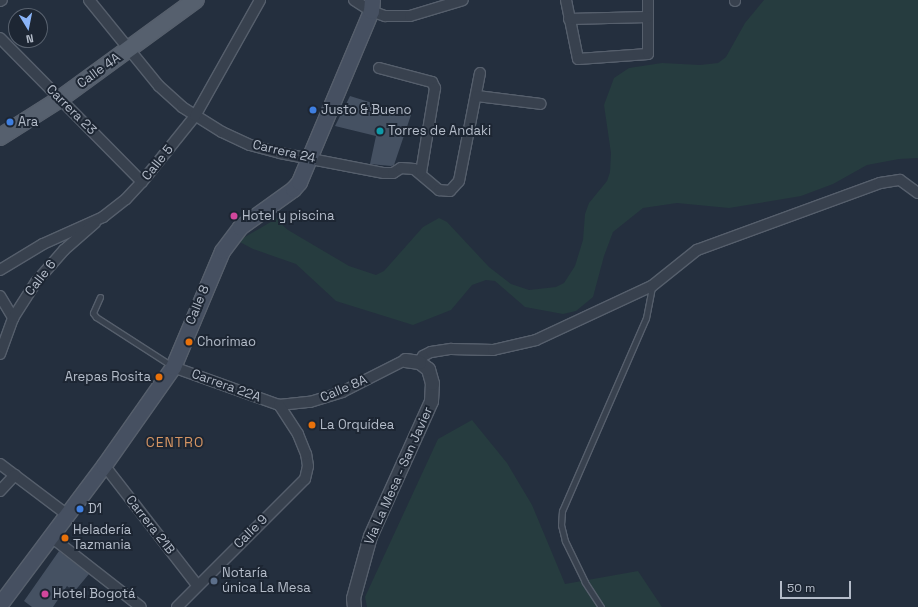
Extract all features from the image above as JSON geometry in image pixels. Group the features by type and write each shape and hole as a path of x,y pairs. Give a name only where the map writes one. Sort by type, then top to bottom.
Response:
{"main road":[{"name":"Calle 4A","path":"0,138 60,99 196,0"},
{"name":"Calle 8","path":"0,604 104,465 173,367 222,251 240,227 293,189 311,158 371,6"}],"street":[{"name":"Carrera 24","path":"89,0 159,86 195,116 250,145 393,173 401,168 414,168 421,173"},
{"name":"Calle 5","path":"0,270 43,244 103,216 126,199 142,182 195,116 260,0"},
{"path":"354,0 371,6 385,16 410,16 464,0"},
{"path":"566,0 578,58 648,54 648,0"},
{"path":"569,19 648,17"},
{"name":"Carrera 23","path":"0,38 142,182"},
{"path":"379,68 432,82 435,88 421,173 439,190 450,191 459,181 477,96 480,73"},
{"path":"477,96 541,104"},
{"path":"404,360 419,362 423,356 431,352 451,349 493,350 536,340 652,286 697,250 880,183 900,180 918,193"},
{"name":"Calle 6","path":"0,354 14,318 29,292 52,263 103,216"},
{"path":"0,296 14,318"},
{"name":"Calle 8A","path":"279,405 310,402 342,392 404,360"},
{"name":"Vía La Mesa - San Javier","path":"354,607 353,598 370,536 431,401 432,384 428,369 419,362"},
{"name":"Carrera 22A","path":"173,367 279,405"},
{"name":"Calle 9","path":"176,607 305,479 308,466 306,454 298,434 279,405"},
{"path":"0,464 66,514"},
{"name":"Carrera 21B","path":"104,465 197,585"},
{"path":"0,491 15,475"},
{"path":"50,536 141,607"}],"lane":[{"path":"601,607 585,582 565,541 561,525 562,510 646,318 652,286"},
{"path":"100,297 93,313 96,318 173,367"}],"green space":[{"path":"764,0 918,0 918,158 899,159 867,165 833,184 801,196 729,208 677,203 643,208 613,232 604,256 593,297 576,311 563,314 525,307 495,281 486,280 472,285 451,310 413,325 336,301 296,264 253,249 238,241 281,216 281,224 288,230 349,266 376,275 384,271 423,227 439,218 447,222 489,267 511,284 529,290 556,287 564,283 575,266 583,240 585,214 589,203 607,181 610,172 611,153 604,105 614,78 629,68 662,63 700,65 718,63 726,57 745,23"},
{"path":"472,420 507,463 532,505 565,584 638,571 662,607 367,607 365,597 438,439"}],"building":[{"name":"Torres de Andaki","path":"350,96 411,115 394,165 370,164 376,136 335,126"},
{"path":"59,551 89,574 74,592 67,586 53,607 32,607 24,601"}],"place":[{"name":"Justo & Bueno","path":"313,110"},
{"name":"Ara","path":"10,122"},
{"name":"Torres de Andaki","path":"380,131"},
{"name":"Hotel y piscina","path":"234,216"},
{"name":"Chorimao","path":"189,342"},
{"name":"Arepas Rosita","path":"159,377"},
{"name":"La Orquídea","path":"312,425"},
{"name":"D1","path":"80,509"},
{"name":"Heladería Tazmania","path":"65,538"},
{"name":"Notaría única La Mesa","path":"214,581"},
{"name":"Hotel Bogotá","path":"45,594"}],"district":[{"name":"CENTRO","path":"175,442"}]}
